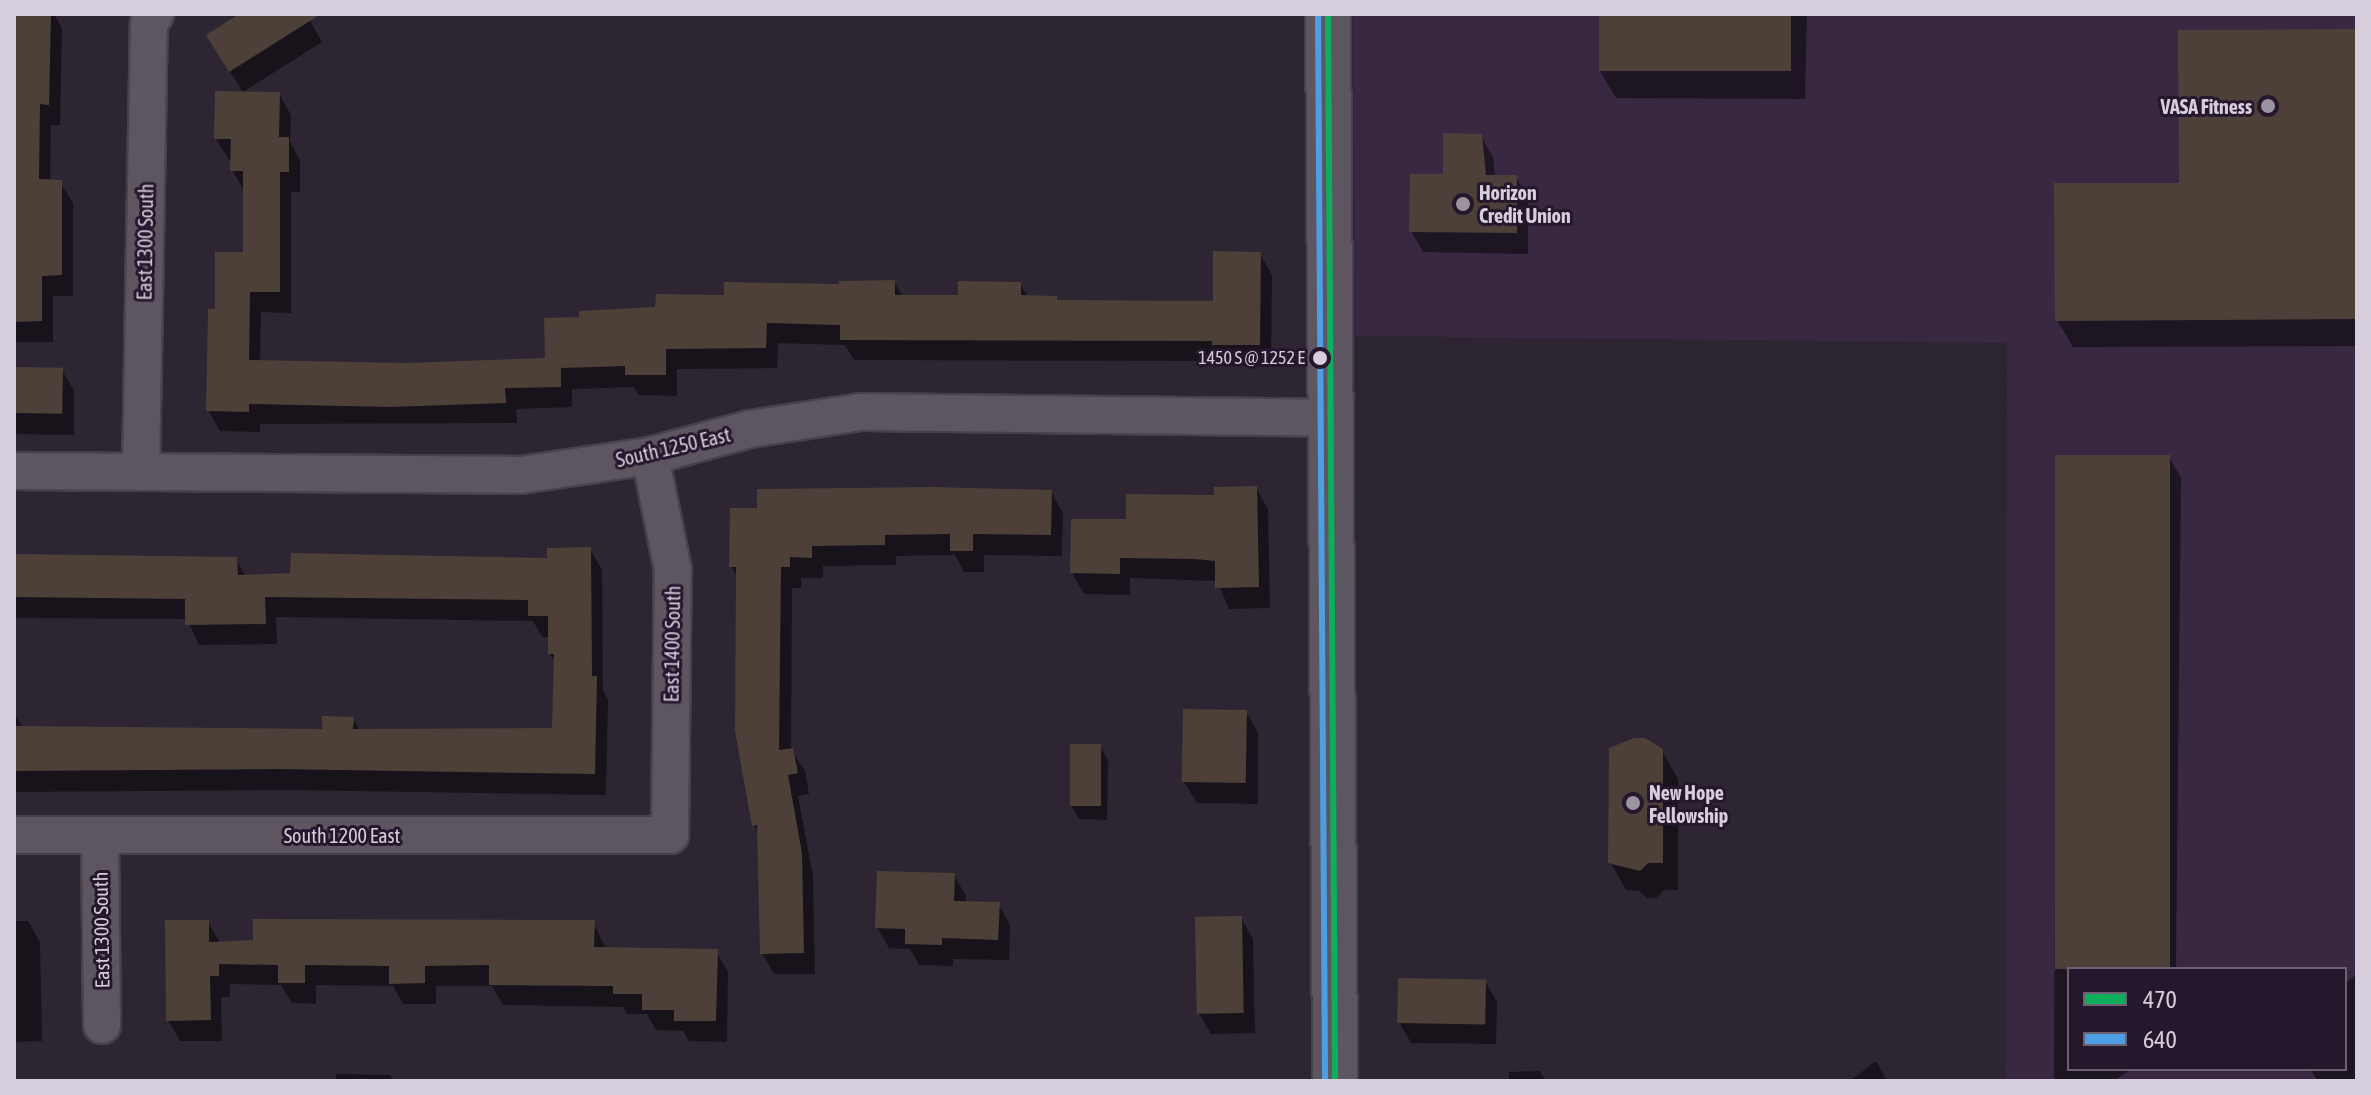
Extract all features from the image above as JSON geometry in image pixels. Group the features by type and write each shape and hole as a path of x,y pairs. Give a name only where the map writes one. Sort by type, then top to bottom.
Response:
{"street":[{"name":"East 1300 South","path":"141,472 149,24 155,14"},
{"path":"1328,14 1335,1081"},
{"name":"South 1250 East","path":"14,471 521,475 650,456 750,429 861,412 1331,418"},
{"name":"East 1400 South","path":"650,456 673,570 670,835"},
{"name":"South 1200 East","path":"14,835 670,835"},
{"name":"East 1300 South","path":"100,835 102,1025"}],"shaded area":[{"path":"1353,14 2357,14 2357,1081 2006,1081 2007,343 1355,336"}],"building":[{"path":"14,14 51,14 49,105 40,104 39,179 62,180 62,275 42,276 42,321 14,322"},
{"path":"239,14 321,14 229,72 206,35"},
{"path":"1599,14 1791,14 1791,71 1599,71"},
{"name":"VASA Fitness","path":"2357,29 2357,319 2055,321 2054,183 2179,183 2178,30"},
{"path":"215,91 280,92 279,137 289,137 289,172 280,172 280,292 250,292 249,360 406,363 545,358 544,318 579,317 579,311 655,307 656,294 724,295 724,282 839,284 839,281 895,280 895,295 958,295 958,281 1021,282 1021,295 1057,296 1057,300 1213,301 1213,251 1261,252 1260,345 1212,345 1212,341 840,340 840,325 767,323 766,348 666,349 666,375 625,375 625,366 561,368 561,387 505,388 506,403 390,407 249,404 249,412 206,411 208,309 215,309 215,252 243,252 243,171 230,171 231,139 214,139"},
{"name":"Horizon Credit Union","path":"1443,133 1482,134 1486,175 1517,175 1517,233 1409,232 1410,174 1443,174"},
{"path":"14,367 63,368 62,414 14,413"},
{"path":"2055,455 2170,455 2170,967 2055,969"},
{"path":"1257,486 1259,587 1215,588 1215,561 1195,559 1120,558 1120,574 1070,573 1071,519 1126,519 1126,494 1214,495 1214,487"},
{"path":"933,487 1052,490 1051,535 973,534 973,551 950,551 950,534 885,535 885,545 812,546 812,558 790,557 790,567 781,567 779,750 793,748 798,773 788,775 802,853 804,953 760,954 757,825 752,826 735,731 736,567 729,567 730,508 757,508 757,489"},
{"path":"591,547 592,676 597,676 595,774 276,769 14,771 14,726 322,729 322,716 354,717 353,729 552,728 554,654 548,654 548,616 528,616 528,600 265,597 266,624 185,625 185,599 14,597 14,554 237,557 238,575 290,573 291,553 547,558 547,548"},
{"path":"1183,709 1247,710 1246,783 1182,782"},
{"path":"1634,738 1645,738 1663,749 1663,863 1648,863 1640,871 1608,863 1609,748"},
{"path":"1070,744 1101,744 1101,806 1070,806"},
{"path":"877,871 955,873 954,901 1000,902 998,940 942,938 942,945 905,944 905,929 875,928"},
{"path":"1242,916 1244,1013 1197,1014 1195,917"},
{"path":"253,919 595,920 594,947 718,949 716,1021 674,1021 674,1010 642,1010 642,994 613,994 613,986 489,985 489,965 425,966 425,983 389,984 389,966 305,965 305,983 278,983 278,965 219,964 219,976 210,976 211,1020 166,1021 165,920 209,920 209,942 253,940"},
{"path":"1398,978 1486,980 1485,1025 1397,1023"}],"transit line":[{"name":"640","path":"1318,14 1325,1081"},
{"name":"470","path":"1328,14 1335,1081"}],"place":[{"name":"VASA Fitness","path":"2268,106"},
{"name":"Horizon Credit Union","path":"1463,204"},
{"name":"1450 S @ 1252 E","path":"1320,358"},
{"name":"New Hope Fellowship","path":"1633,803"}]}
